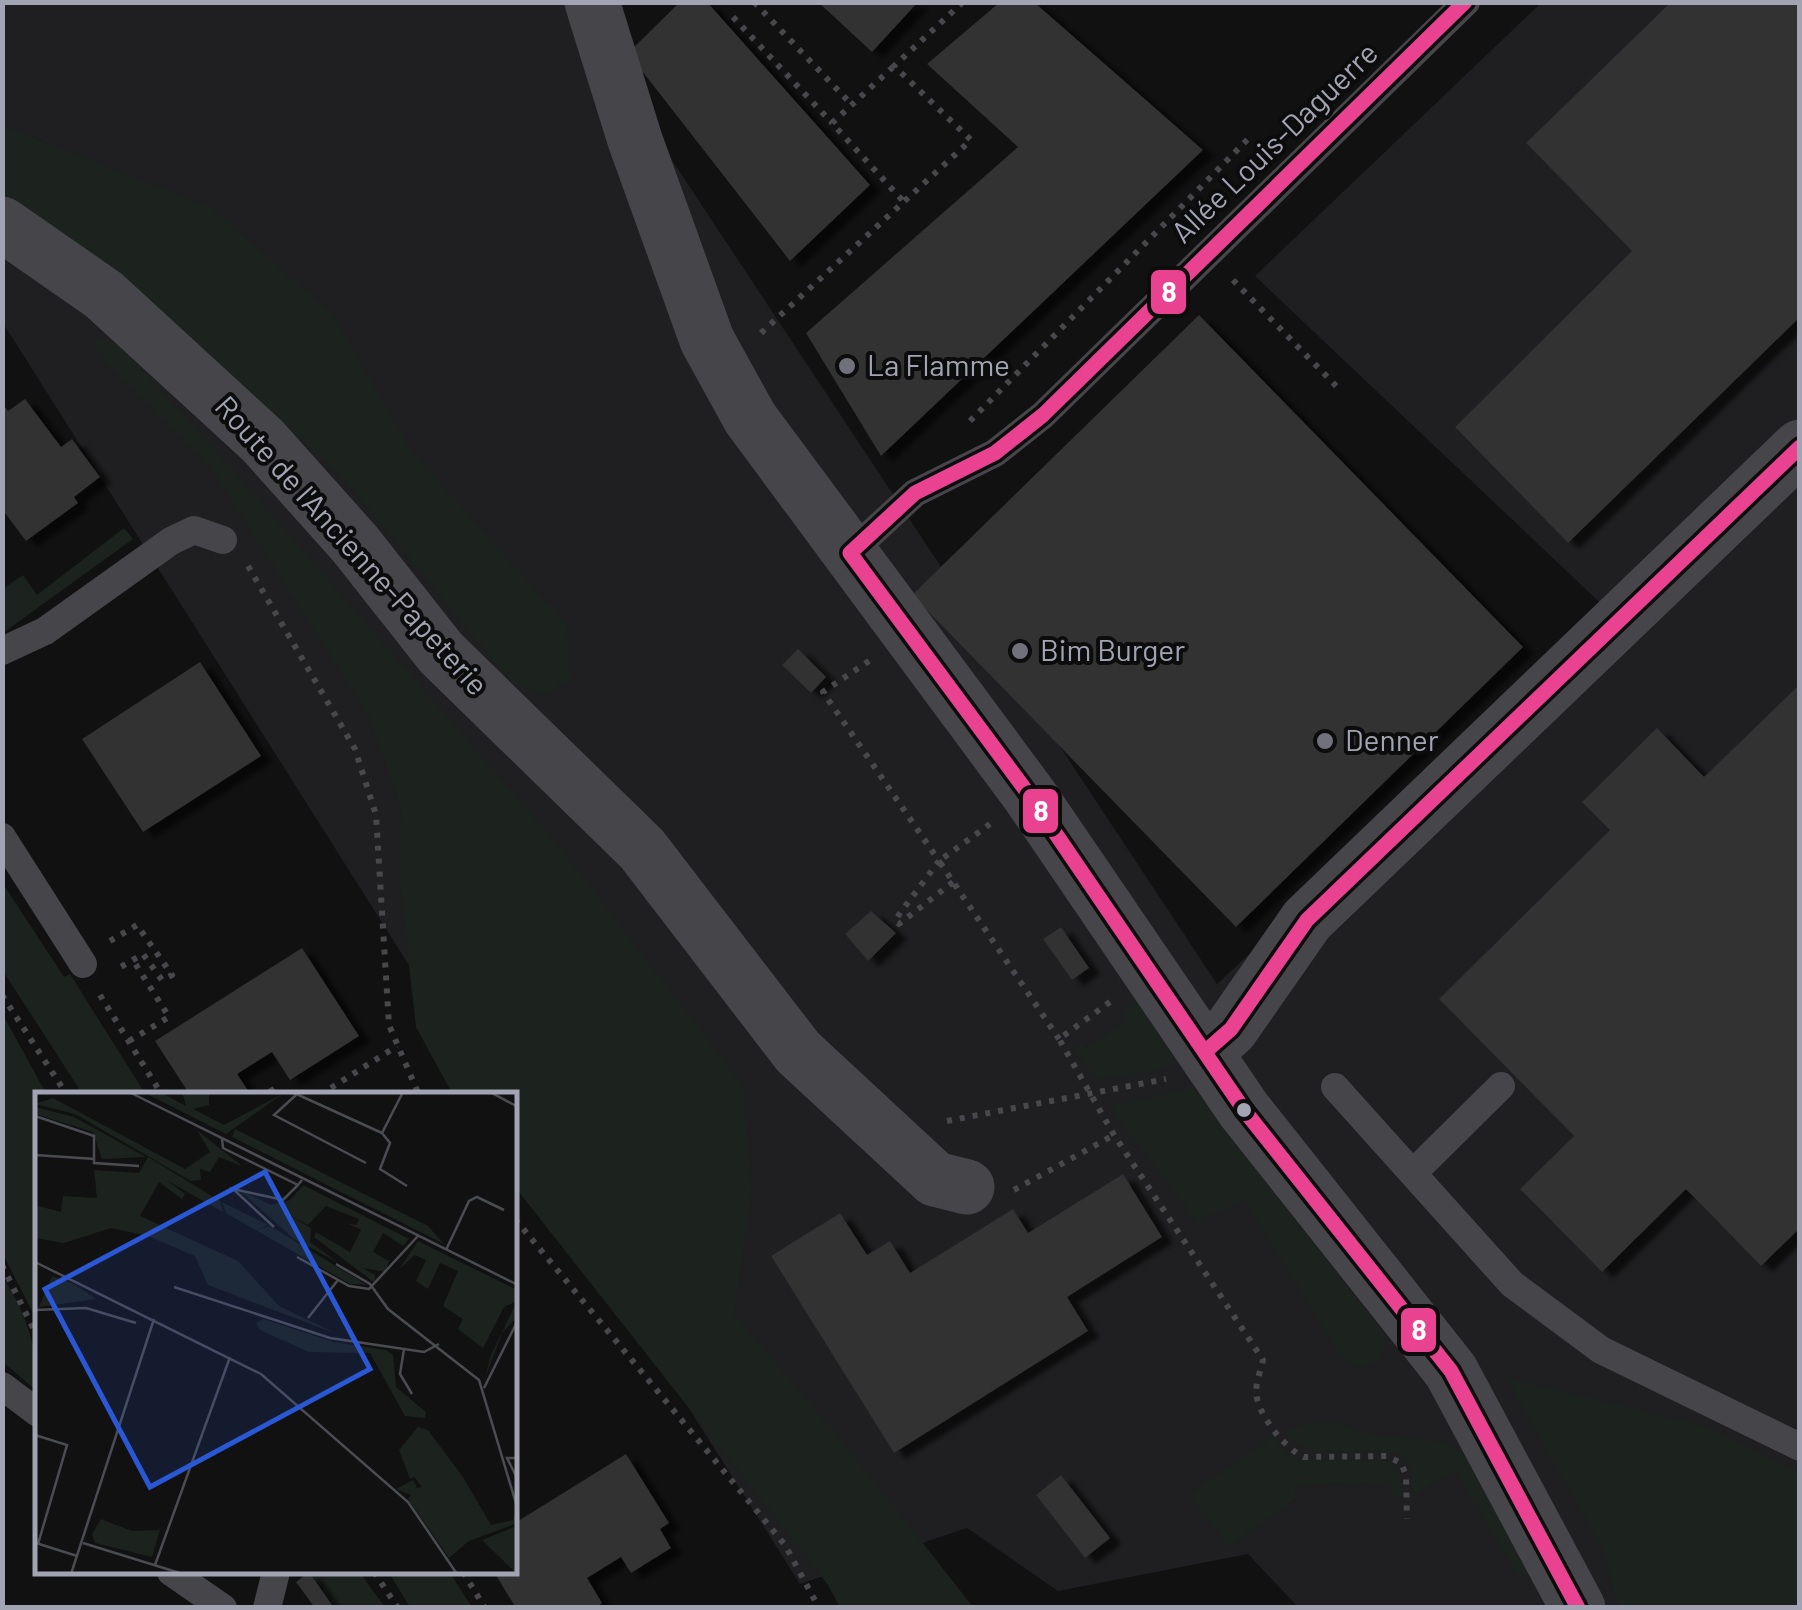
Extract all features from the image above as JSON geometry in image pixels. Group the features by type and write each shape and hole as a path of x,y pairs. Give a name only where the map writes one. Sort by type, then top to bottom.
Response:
{"street":[{"path":"592,2 635,140 718,360 750,418 1030,796 1244,1110 1452,1372 1578,1608"},
{"name":"Route de l'Ancienne-Papeterie","path":"2,224 104,295 264,441 356,544 440,654 642,849 688,905 755,1002 798,1052 936,1178 967,1187"},
{"path":"1206,1051 1232,1029 1307,920 1800,447"}],"lane":[{"name":"Allée Louis-Daguerre","path":"850,553 915,493 995,453 1043,415 1466,2"},
{"path":"2,651 45,630 171,541 194,530 223,540"},
{"path":"2,838 90,971"},
{"path":"1412,1173 1500,1086"},
{"path":"1336,1087 1512,1284 1601,1350 1800,1447"},
{"path":"2,1386 35,1411"},
{"path":"175,1575 223,1608"},
{"path":"267,1608 275,1575"}],"path":[{"path":"754,2 852,105"},
{"path":"832,123 963,2"},
{"path":"733,17 903,201"},
{"path":"718,360 752,341 971,140 894,66"},
{"path":"968,424 1248,139"},
{"path":"1208,254 1341,391"},
{"path":"223,540 254,572 356,749 376,814 382,973 388,1025 418,1092"},
{"path":"907,634 823,692 1059,1040 1114,1135 1263,1360 1256,1394 1283,1441 1292,1452 1304,1457 1387,1456 1400,1463 1406,1475 1406,1519"},
{"path":"953,882 898,924 894,920 939,861 1030,796"},
{"path":"136,926 172,975 162,980 143,954 90,971 136,926"},
{"path":"128,1041 169,1017 132,960"},
{"path":"90,971 160,1092"},
{"path":"1059,1040 1152,972"},
{"path":"2,995 65,1092"},
{"path":"325,1092 397,1046"},
{"path":"887,1133 1165,1080 1206,1051"},
{"path":"967,1187 1002,1196 1114,1135"},
{"path":"518,1223 785,1544 819,1608"},
{"path":"2,1264 35,1332"},
{"path":"378,1575 398,1608"},
{"path":"465,1575 485,1608"}],"shaded area":[{"path":"3,3 568,3 1217,984 1613,615 1255,276 1541,3 1799,3 1799,1607 1298,1607 1248,1554 1058,1591 967,1528 800,1584 518,1138 518,1092 489,1092 3,323"},
{"path":"2,125 212,208 333,314 412,451 567,625 571,680 543,695 512,683 342,477 139,293 3,205"},
{"path":"96,335 121,346 229,465 562,849 744,1086 752,1192 734,1313 849,1449 973,1607 840,1607 828,1585 518,1191 518,1092 451,1092 416,1027 398,869 401,806 368,715 211,468 95,351"},
{"path":"124,528 133,539 3,633 3,589 23,575 37,595"},
{"path":"2,882 64,977 70,974 144,1092 81,1092 3,971"},
{"path":"1137,1002 1176,1060 1160,1070 1098,1080 1073,1048 1080,1043 1086,1048 1126,1021 1122,1014"},
{"path":"3,1015 45,1092 35,1092 35,1317 3,1254"},
{"path":"1194,1088 1384,1334 1384,1351 1374,1362 1363,1368 1348,1364 1339,1354 1244,1200 1197,1222 1109,1106"},
{"path":"2,1276 29,1331 35,1389 3,1362"},
{"path":"1506,1378 1705,1426 1799,1472 1799,1599 1790,1608 1619,1607 1601,1546"},
{"path":"1338,1422 1363,1432 1448,1443 1467,1457 1530,1575 1516,1573 1455,1470 1412,1497 1412,1474 1404,1457 1373,1451 1310,1448 1284,1432 1305,1423"},
{"path":"1273,1436 1289,1455 1302,1460 1388,1461 1402,1476 1402,1496 1391,1496 1392,1482 1296,1486 1295,1499 1230,1547 1189,1495"},
{"path":"309,1575 361,1575 385,1607 333,1607"},
{"path":"390,1575 451,1575 472,1607 410,1607"}],"building":[{"path":"680,2 707,2 870,185 790,261 628,53"},
{"path":"818,2 918,2 872,52"},
{"path":"1000,2 1034,2 1203,150 881,456 806,333 1018,147 927,64"},
{"path":"1671,2 1800,2 1800,317 1568,543 1455,427 1632,251 1526,143"},
{"path":"1199,315 1523,647 1236,927 912,595"},
{"path":"25,399 61,447 72,439 100,477 74,497 78,503 26,541 2,509 2,403 8,411"},
{"path":"798,649 826,677 811,693 782,665"},
{"path":"200,662 261,756 143,832 82,739"},
{"path":"1800,684 1800,1228 1761,1266 1686,1189 1602,1272 1520,1189 1574,1136 1439,999 1610,830 1582,802 1657,728 1704,777"},
{"path":"871,911 896,933 868,961 845,934"},
{"path":"1061,927 1089,968 1072,980 1043,939"},
{"path":"302,948 359,1036 290,1080 272,1052 237,1074 249,1092 188,1092 155,1041"},
{"path":"1123,1174 1162,1237 1067,1297 1088,1331 894,1453 771,1256 840,1213 867,1255 890,1241 910,1273 1013,1209 1028,1233"},
{"path":"626,1454 669,1523 660,1529 671,1548 631,1573 621,1557 587,1578 602,1603 596,1608 516,1608 496,1575 518,1575 518,1521"},
{"path":"1061,1475 1110,1538 1085,1558 1036,1495"},
{"path":"311,1575 334,1608 315,1608 296,1582"}],"transit line":[{"name":"8","path":"850,553 915,493 995,453 1043,415 1465,2"},
{"name":"8","path":"1206,1051 1231,1029 1307,920 1800,447"},
{"name":"8","path":"850,553 1030,796 1244,1110 1451,1371 1578,1608"}],"place":[{"name":"La Flamme","path":"847,366"},
{"name":"Bim Burger","path":"1020,651"},
{"name":"Denner","path":"1325,741"}]}
